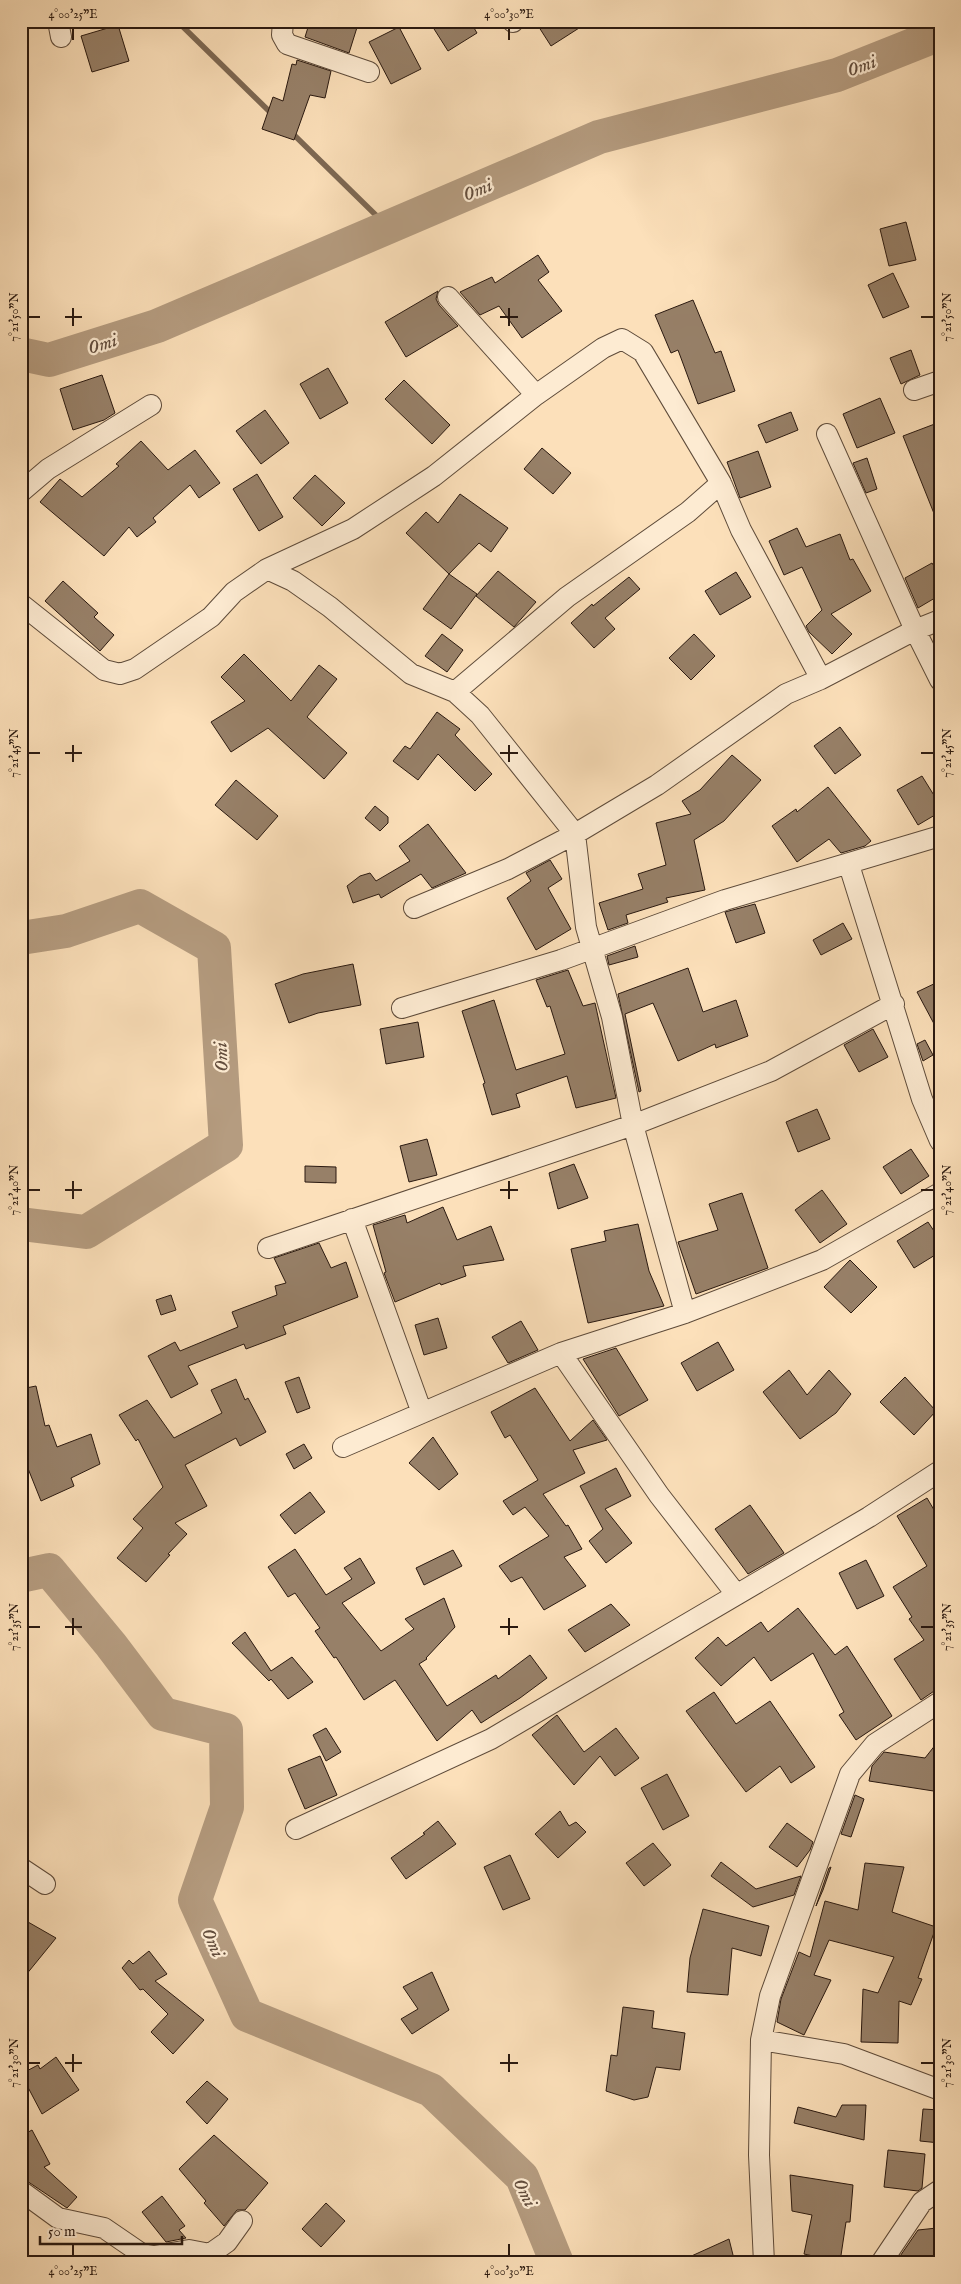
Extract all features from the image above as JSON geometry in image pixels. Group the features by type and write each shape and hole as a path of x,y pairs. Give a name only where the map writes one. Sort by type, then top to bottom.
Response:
{"street":[{"path":"283,21 282,35 287,44 370,72"},
{"path":"448,297 536,395"},
{"path":"21,604 104,670 120,674 135,668 211,617 234,592 267,569 354,529 434,476 536,395 603,348 622,339 643,352 721,483 741,530 821,678"},
{"path":"914,390 940,381"},
{"path":"21,492 48,469 151,405"},
{"path":"827,434 915,630 940,680"},
{"path":"454,692 566,597 688,512 721,483"},
{"path":"267,569 293,581 330,607 411,674 454,692 480,715 575,834 586,927 612,1018 633,1125 685,1313"},
{"path":"414,908 508,869 575,834 657,784 786,694 915,630 940,620"},
{"path":"402,1008 593,949 725,900 849,865 940,836"},
{"path":"849,865 894,1004 922,1099 940,1141"},
{"path":"268,1248 633,1125 771,1071 894,1004"},
{"path":"343,1447 561,1352 685,1313 822,1260 940,1193"},
{"path":"352,1219 422,1413"},
{"path":"561,1352 658,1495 736,1594"},
{"path":"296,1828 491,1739 938,1477"},
{"path":"764,2263 759,2156 761,2040 770,1996 850,1774 875,1744 940,1702"},
{"path":"21,1868 45,1884"},
{"path":"761,2040 844,2054 940,2090"},
{"path":"881,2263 922,2202 940,2190"},
{"path":"21,2191 58,2218 104,2228 142,2254 154,2256 189,2250 210,2254 227,2242 242,2220"}],"building":[{"path":"310,21 359,21 349,53 305,37"},
{"path":"429,21 470,21 477,33 448,51"},
{"path":"535,21 590,21 551,46"},
{"path":"118,25 129,61 92,72 81,36"},
{"path":"399,27 421,69 391,84 369,42"},
{"path":"297,60 331,71 325,98 310,95 294,140 262,129 273,97 283,101 292,64 296,65"},
{"path":"906,222 916,260 889,266 880,229"},
{"path":"538,255 549,272 538,280 562,311 522,338 499,306 480,315 460,292 492,277 495,283"},
{"path":"893,273 909,307 883,318 868,285"},
{"path":"438,291 436,299 439,305 458,326 406,357 385,322"},
{"path":"693,300 715,353 721,351 735,391 698,404 678,350 671,353 655,315"},
{"path":"911,350 920,375 901,384 890,358"},
{"path":"328,368 348,403 320,419 300,384"},
{"path":"102,375 115,413 104,420 73,430 60,389"},
{"path":"404,380 450,425 432,444 385,399"},
{"path":"880,398 895,433 857,448 843,414"},
{"path":"265,410 289,443 261,464 236,431"},
{"path":"791,412 798,430 766,443 758,425"},
{"path":"940,422 940,526 939,526 903,436"},
{"path":"141,441 168,470 195,450 220,483 199,498 190,485 153,518 156,522 137,537 129,527 104,556 40,502 60,479 82,497 119,466 116,464"},
{"path":"542,448 571,473 553,494 524,469"},
{"path":"758,451 771,487 740,498 727,462"},
{"path":"867,458 877,489 866,493 853,463"},
{"path":"257,474 283,517 259,531 233,489"},
{"path":"315,475 345,503 322,526 293,498"},
{"path":"460,494 508,528 491,552 479,543 449,574 406,533 426,512 438,523"},
{"path":"797,528 806,547 840,534 850,560 853,559 871,591 831,614 852,634 832,654 809,632 806,626 822,610 802,567 784,575 769,541"},
{"path":"932,563 940,576 940,595 918,608 905,578"},
{"path":"498,571 536,602 514,627 476,596"},
{"path":"736,572 751,597 720,615 705,591"},
{"path":"449,574 477,594 451,629 423,609"},
{"path":"629,577 640,589 605,618 615,629 594,648 571,623 592,604 593,606"},
{"path":"63,581 98,613 94,617 114,635 100,651 45,601"},
{"path":"442,634 463,650 447,672 425,656"},
{"path":"694,634 715,656 691,680 669,658"},
{"path":"244,654 291,701 319,665 337,679 307,717 347,753 324,779 268,728 231,752 211,722 245,701 221,677"},
{"path":"437,712 460,729 455,735 492,774 475,791 438,754 418,780 393,761 405,746 410,749"},
{"path":"840,727 861,755 835,774 814,746"},
{"path":"732,755 761,780 724,821 694,840 705,890 666,898 668,902 626,915 628,923 608,930 599,903 643,889 638,874 666,865 656,823 691,814 682,801 700,790"},
{"path":"922,776 940,805 940,812 918,825 897,790"},
{"path":"236,780 278,816 257,840 215,805"},
{"path":"828,787 871,841 865,846 841,853 829,839 797,862 772,826 796,809 797,812"},
{"path":"375,806 388,817 388,823 380,831 365,818"},
{"path":"428,824 466,873 432,888 421,874 381,898 379,894 353,903 347,886 360,876 370,873 376,881 410,861 399,846"},
{"path":"550,860 562,879 548,888 571,929 536,950 507,898 531,881 526,873"},
{"path":"755,904 765,933 736,943 725,912"},
{"path":"843,923 852,939 821,955 813,940"},
{"path":"635,946 638,957 609,965 607,956"},
{"path":"353,964 361,1005 318,1013 289,1023 275,984 303,974"},
{"path":"688,968 703,1012 736,1000 748,1036 716,1048 715,1044 678,1061 653,1003 625,1014 641,1091 639,1092 618,994"},
{"path":"568,970 583,1006 595,1003 616,1098 576,1108 567,1076 516,1094 520,1107 492,1115 483,1084 485,1083 462,1011 494,1000 516,1070 565,1054 550,1006 547,1007 536,980"},
{"path":"940,981 940,1035 917,992"},
{"path":"418,1022 424,1057 386,1064 380,1029"},
{"path":"873,1029 888,1057 859,1072 844,1045"},
{"path":"925,1040 933,1055 923,1061 917,1044"},
{"path":"817,1109 830,1139 798,1152 786,1122"},
{"path":"427,1139 437,1175 409,1182 400,1146"},
{"path":"911,1149 929,1176 901,1194 883,1167"},
{"path":"574,1164 588,1198 558,1209 549,1173"},
{"path":"305,1166 336,1167 336,1183 305,1182"},
{"path":"822,1190 847,1224 820,1243 795,1210"},
{"path":"742,1193 768,1268 696,1294 678,1242 718,1230 709,1204"},
{"path":"443,1207 457,1240 491,1226 504,1260 463,1266 466,1276 441,1285 440,1283 395,1302 384,1273 386,1272 373,1225 405,1215 407,1223"},
{"path":"928,1222 940,1240 940,1252 914,1268 897,1241"},
{"path":"638,1224 649,1271 664,1306 588,1323 571,1249 606,1241 604,1231"},
{"path":"319,1243 331,1268 346,1262 358,1297 283,1326 286,1334 246,1349 244,1344 188,1366 198,1384 171,1398 148,1356 175,1342 180,1351 238,1327 232,1312 277,1295 275,1286 286,1283 274,1258"},
{"path":"850,1260 877,1287 851,1313 824,1287"},
{"path":"171,1295 176,1310 161,1315 156,1300"},
{"path":"438,1318 447,1348 424,1355 415,1325"},
{"path":"521,1321 538,1350 508,1363 492,1337"},
{"path":"718,1342 734,1370 697,1391 681,1363"},
{"path":"616,1348 648,1400 619,1416 583,1359"},
{"path":"789,1370 807,1395 829,1370 851,1394 836,1413 800,1439 763,1392"},
{"path":"299,1377 310,1408 297,1413 285,1382"},
{"path":"905,1377 936,1411 914,1435 880,1402"},
{"path":"236,1379 245,1400 248,1398 266,1432 240,1446 236,1438 185,1465 207,1506 175,1523 187,1534 146,1582 117,1558 143,1528 133,1519 163,1487 138,1439 136,1441 119,1415 147,1400 174,1438 222,1413 211,1390"},
{"path":"36,1386 45,1426 49,1425 57,1447 91,1434 100,1464 71,1478 74,1486 41,1501 21,1451 21,1389"},
{"path":"535,1388 570,1441 593,1420 607,1440 573,1450 585,1473 543,1494 566,1526 568,1525 582,1549 564,1557 586,1586 544,1610 522,1577 511,1582 499,1566 549,1536 525,1507 513,1515 503,1501 538,1480 510,1435 505,1438 491,1412"},
{"path":"433,1437 458,1474 439,1490 409,1463"},
{"path":"304,1444 312,1458 294,1469 286,1454"},
{"path":"616,1468 631,1496 605,1509 632,1543 606,1563 589,1541 603,1529 580,1486"},
{"path":"310,1492 325,1512 295,1534 280,1515"},
{"path":"927,1498 940,1520 940,1687 921,1700 894,1659 924,1640 909,1619 912,1617 893,1587 927,1566 897,1516"},
{"path":"750,1505 784,1553 748,1574 715,1529"},
{"path":"295,1549 326,1595 352,1579 344,1568 360,1558 375,1583 342,1603 381,1651 414,1629 405,1619 444,1598 455,1627 427,1659 419,1664 447,1706 496,1675 498,1679 530,1655 547,1678 481,1723 472,1710 437,1741 395,1680 364,1700 336,1657 334,1658 315,1631 320,1628 295,1593 288,1597 268,1567"},
{"path":"453,1550 462,1566 424,1585 416,1568"},
{"path":"866,1560 884,1596 857,1609 839,1573"},
{"path":"611,1604 630,1625 585,1652 568,1630"},
{"path":"798,1608 835,1655 847,1646 892,1716 856,1740 839,1715 844,1712 813,1653 771,1681 754,1657 721,1686 695,1658 718,1637 726,1646 761,1622 768,1632"},
{"path":"245,1632 271,1671 292,1657 313,1682 288,1699 271,1679 269,1681 232,1643"},
{"path":"714,1692 736,1724 770,1701 815,1767 791,1783 780,1766 746,1792 686,1711"},
{"path":"557,1715 584,1752 616,1728 639,1758 615,1776 600,1756 574,1785 532,1735"},
{"path":"326,1728 341,1752 326,1761 313,1735"},
{"path":"940,1739 940,1792 869,1781 872,1766 884,1752 925,1758"},
{"path":"320,1756 337,1795 305,1809 288,1769"},
{"path":"667,1774 689,1816 663,1830 641,1788"},
{"path":"855,1795 864,1799 851,1837 841,1834"},
{"path":"560,1811 569,1826 576,1822 586,1832 558,1858 535,1834"},
{"path":"438,1821 456,1844 406,1879 391,1858 425,1834 423,1833"},
{"path":"787,1823 813,1842 810,1850 797,1867 769,1847"},
{"path":"653,1843 671,1865 644,1886 626,1863"},
{"path":"510,1855 530,1899 503,1910 484,1867"},
{"path":"721,1862 756,1889 801,1876 794,1895 753,1907 711,1876"},
{"path":"865,1863 904,1867 892,1912 936,1927 918,1978 922,1979 911,2005 899,2001 898,2043 861,2042 863,1989 878,1993 894,1957 829,1940 814,1975 831,1980 804,2035 777,2022 781,1999 799,1952 810,1957 825,1901 858,1910"},
{"path":"831,1867 823,1890 816,1906 829,1868"},
{"path":"703,1909 769,1926 761,1956 732,1948 728,1995 687,1992 690,1958"},
{"path":"21,1918 56,1938 21,1981"},
{"path":"149,1951 167,1974 155,1981 204,2020 173,2054 151,2032 168,2014 143,1989 140,1990 122,1968 129,1960 133,1964"},
{"path":"432,1972 449,2010 412,2034 401,2019 418,2009 403,1987"},
{"path":"623,2007 654,2011 652,2028 685,2033 680,2070 656,2067 648,2097 634,2100 606,2091 611,2055 617,2056"},
{"path":"56,2057 79,2090 42,2114 21,2074 38,2065 40,2069"},
{"path":"207,2081 228,2099 207,2124 186,2102"},
{"path":"842,2105 866,2105 864,2140 794,2123 798,2107 836,2117"},
{"path":"923,2109 940,2110 940,2143 920,2141"},
{"path":"32,2130 50,2164 44,2167 77,2197 67,2208 21,2177 21,2136"},
{"path":"214,2135 268,2183 245,2210 237,2210 224,2226 179,2169"},
{"path":"888,2150 925,2154 922,2188 918,2191 884,2187"},
{"path":"790,2175 853,2185 850,2222 846,2222 840,2262 804,2254 812,2215 792,2211"},
{"path":"162,2196 185,2226 179,2230 186,2238 166,2242 142,2212"},
{"path":"326,2203 345,2221 321,2247 302,2229"},
{"path":"937,2228 940,2241 940,2261 896,2262 918,2230"},
{"path":"729,2239 735,2263 676,2263"}],"waterway":[{"path":"177,21 272,114"},
{"name":"Omi","path":"21,354 49,360 157,326 599,137 837,75 940,34"},
{"path":"290,131 388,227"},
{"name":"Omi","path":"21,938 66,931 140,906 214,948 226,1145 86,1232 21,1224"},
{"name":"Omi","path":"21,1576 49,1570 111,1645 163,1714 226,1730 227,1807 195,1900 247,2015 431,2090 522,2177 557,2263"}]}
